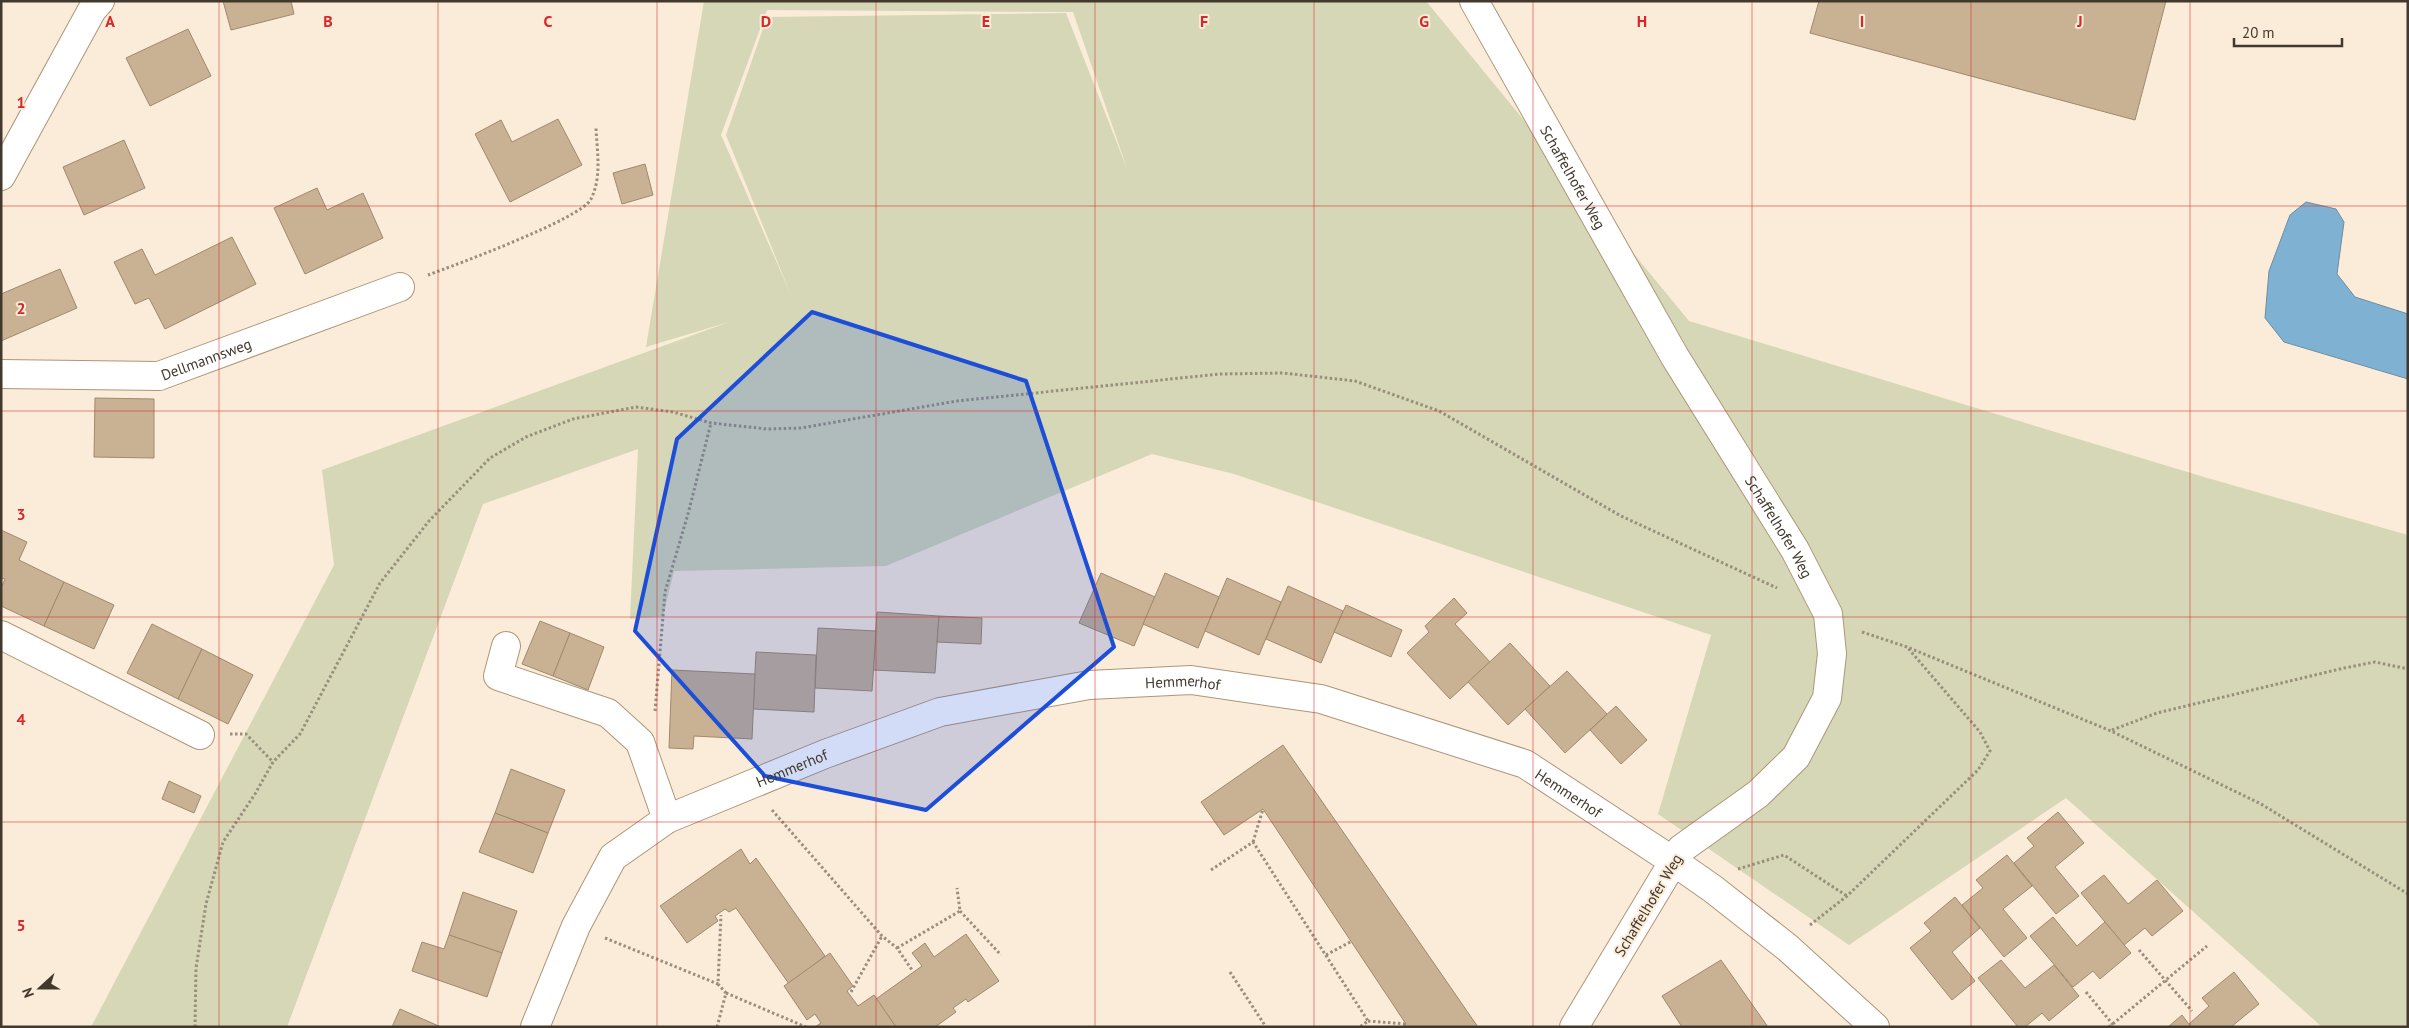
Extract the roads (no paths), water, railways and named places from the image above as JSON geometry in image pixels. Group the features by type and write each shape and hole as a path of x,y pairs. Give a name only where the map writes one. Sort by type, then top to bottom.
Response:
{"street":[{"path":"1,176 92,10 100,1"},
{"name":"Schaffelhofer Weg","path":"1474,1 1670,348 1796,550 1828,614 1832,654 1827,698 1796,757 1758,794 1682,849 1574,1027"},
{"name":"Dellmannsweg","path":"1,374 159,376 400,287"},
{"path":"1,635 200,735"},
{"path":"506,646 498,676 608,714 640,742 667,819"},
{"name":"Hemmerhof","path":"535,1027 576,926 613,857 667,819 825,754 940,712 1088,685 1191,680 1321,699 1525,764 1673,861 1713,890 1788,948 1875,1027"}],"water":[{"path":"2306,202 2336,209 2344,222 2337,274 2355,297 2408,314 2408,379 2284,342 2265,318 2269,271 2290,215"}]}
